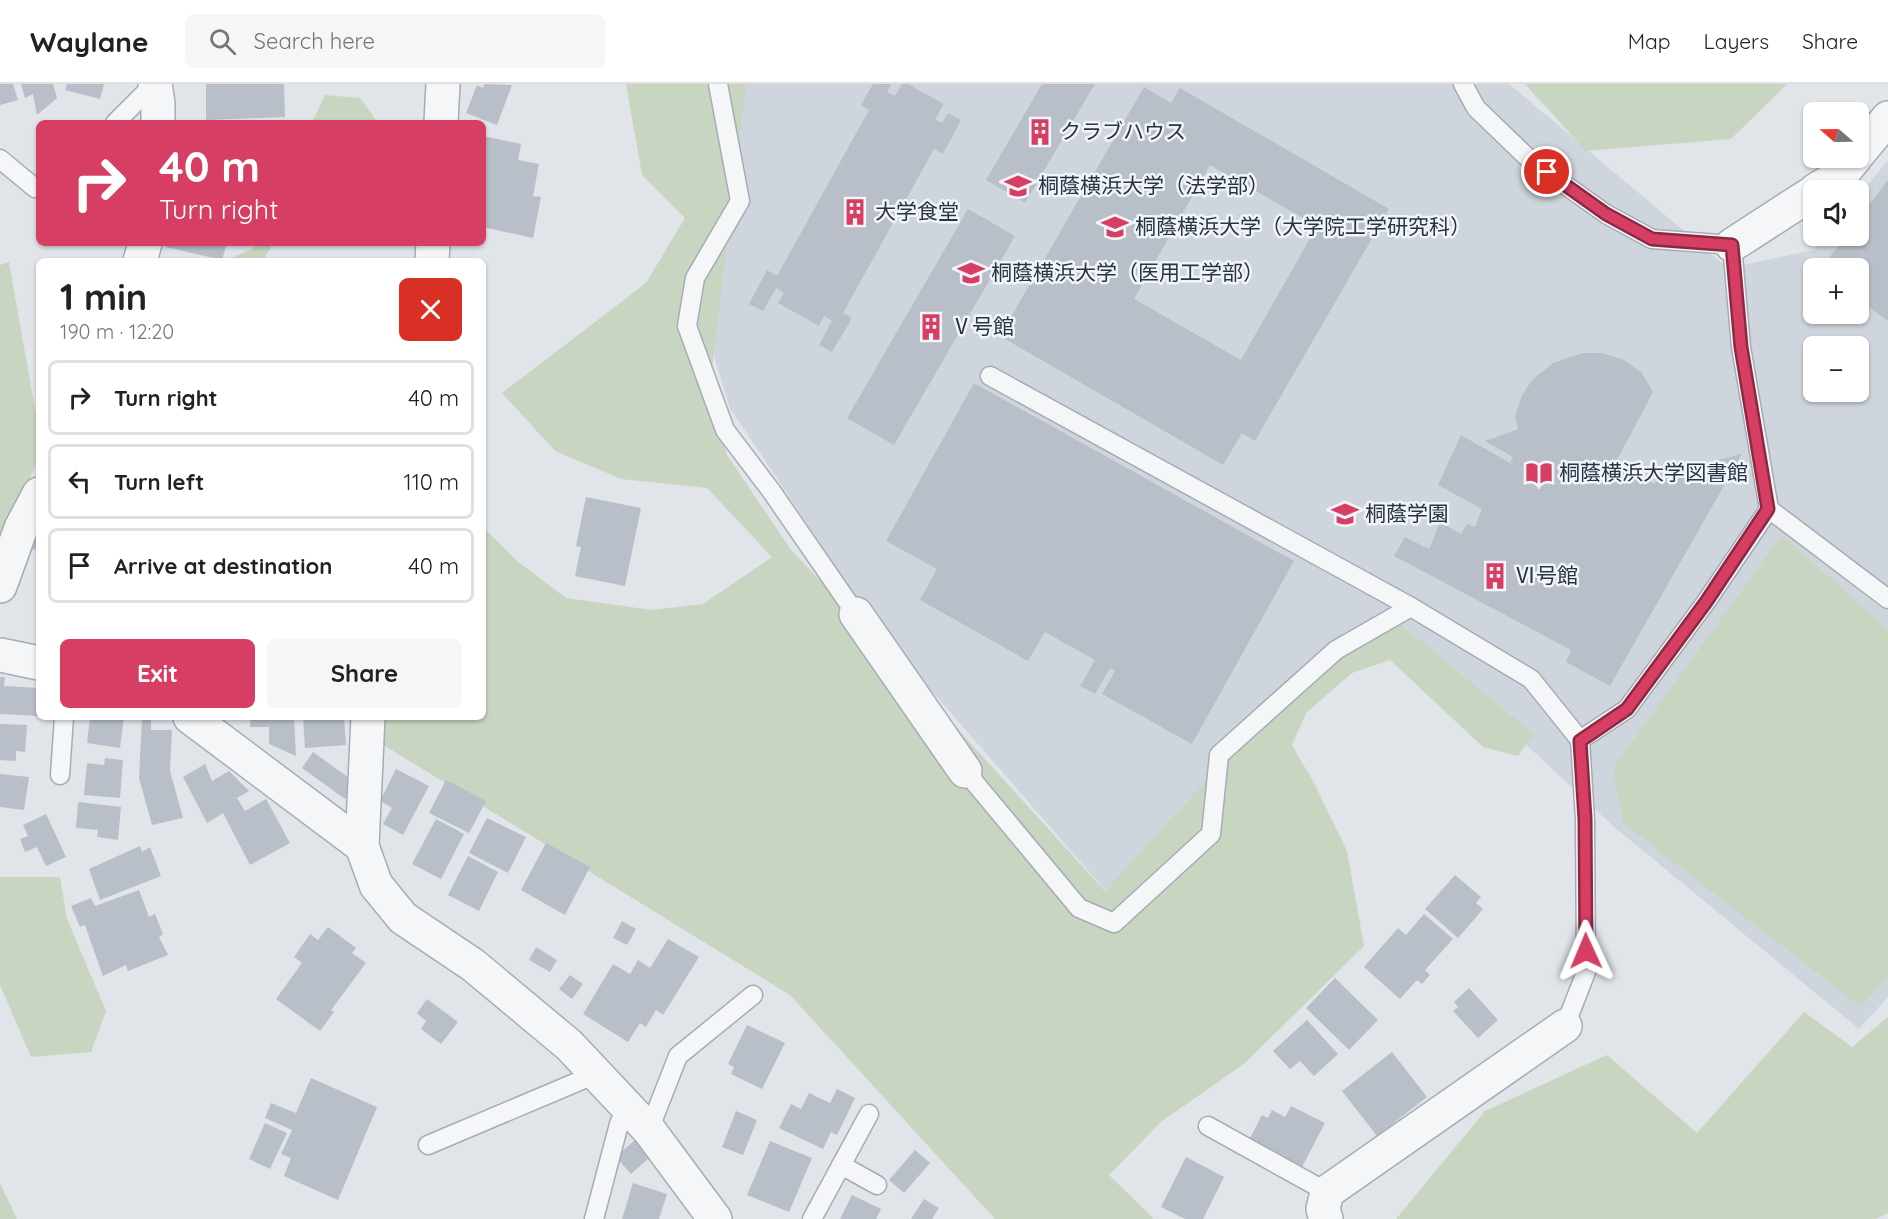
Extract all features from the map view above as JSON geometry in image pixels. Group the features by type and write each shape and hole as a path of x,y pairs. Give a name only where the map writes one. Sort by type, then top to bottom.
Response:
{"street":[{"path":"154,84 158,103 158,120"},
{"path":"441,120 443,84"},
{"path":"1869,141 1888,118"},
{"path":"1833,180 1847,168"},
{"path":"1732,245 1803,199"},
{"path":"0,586 21,528 36,500"},
{"path":"856,614 965,771"},
{"path":"0,655 36,662"},
{"path":"194,720 362,846"},
{"path":"368,720 362,846 376,885 403,918 473,964 569,1045 650,1130 715,1219"},
{"path":"1327,1206 1565,1026"}],"lane":[{"path":"118,120 154,84"},
{"path":"718,84 740,201 695,278 687,326 725,430 772,492 856,614"},
{"path":"1463,84 1476,108 1530,160 1606,214 1652,239 1732,245 1741,347 1768,509 1706,602 1627,709 1580,741"},
{"path":"0,159 34,189 36,188"},
{"path":"990,376 1411,607 1531,679 1580,741 1585,819 1586,972 1565,1026"},
{"path":"1768,509 1888,598"},
{"path":"965,771 1079,908 1114,923 1211,834 1219,755 1336,650 1411,607"},
{"path":"60,775 64,720"},
{"path":"650,1130 678,1056 753,995"},
{"path":"428,1144 596,1074"},
{"path":"594,1219 619,1124 627,1106"},
{"path":"812,1219 869,1114"},
{"path":"1208,1126 1327,1206"},
{"path":"841,1165 876,1185"}],"shaded area":[{"name":"桐蔭学園","path":"738,84 1509,84 1728,268 1814,250 1817,246 1869,246 1869,184 1888,160 1888,997 1859,1029 1612,825 1394,621 1105,890 876,627 730,408 699,307"}],"green space":[{"path":"626,84 746,84 709,394 727,455 791,550 873,636 1105,891 1336,639 1387,613 1534,734 1518,756 1483,747 1390,660 1352,673 1306,713 1292,745 1314,783 1347,851 1364,946 1244,1064 1162,1121 1109,1175 1154,1219 995,1219 790,995 359,730 357,720 486,720 486,530 517,561 566,598 652,610 703,604 772,557 707,488 621,479 555,451 502,393 646,283 685,218 642,175"},
{"path":"1525,84 1787,84 1731,139 1586,151"},
{"path":"325,95 360,98 376,120 313,120"},
{"path":"254,246 271,246 265,258 231,258 252,249"},
{"path":"9,262 36,415 36,464 0,548 0,265"},
{"path":"1782,535 1888,630 1888,977 1861,1007 1623,823 1613,768"},
{"path":"0,877 60,877 67,919 106,1011 91,1052 31,1057 0,985"},
{"path":"1804,1012 1852,1047 1888,1017 1888,1213 1876,1219 1396,1219 1485,1111 1607,1055 1697,1133"},
{"path":"0,1183 17,1219 0,1219"}],"building":[{"path":"0,84 13,84 18,100 0,105"},
{"path":"21,84 53,84 57,98 37,115 33,94 25,98"},
{"path":"67,84 104,84 100,99 65,90"},
{"path":"206,84 284,84 285,117 206,120"},
{"path":"484,84 512,85 497,125 466,113 477,85 483,88"},
{"name":"大学食堂","path":"873,84 891,84 887,92 895,96 902,84 908,84 944,104 935,119 942,123 948,113 961,120 943,154 934,149 843,313 852,318 832,352 819,345 832,321 824,316 819,326 778,303 784,293 776,288 763,311 749,304 767,270 777,276 869,110 861,105"},
{"name":"クラブハウス","path":"1042,84 1095,84 1025,203 986,180"},
{"path":"1144,87 1171,103 1180,88 1389,209 1255,441 1242,433 1223,465 1000,336","holes":["1210,165 1317,226 1241,360 1134,299"]},
{"path":"486,137 521,144 518,160 539,164 533,196 541,197 533,238 486,228"},
{"path":"1888,180 1888,321 1869,307 1869,258 1829,258 1838,246 1869,246 1869,205"},
{"name":"Ⅴ号館","path":"968,209 1015,236 894,445 847,418"},
{"path":"166,246 226,246 223,258"},
{"path":"1582,353 1602,353 1624,360 1641,372 1653,392 1616,462 1654,484 1665,466 1673,471 1742,454 1610,686 1566,662 1571,650 1394,556 1405,537 1429,549 1440,522 1461,534 1467,524 1475,527 1482,509 1438,485 1461,435 1510,463 1513,457 1485,441 1518,429 1515,416 1522,395 1532,380 1553,363"},
{"path":"974,383 1294,561 1192,744 1102,694 1115,671 1110,668 1095,694 1080,686 1095,660 1045,632 1028,661 920,600 937,569 886,541"},
{"path":"586,497 641,508 625,586 575,576 581,547 576,546"},
{"path":"36,532 36,550 30,548"},
{"path":"0,677 5,677 4,686 36,688 36,716 0,714"},
{"path":"90,720 124,720 120,748 87,743"},
{"path":"142,720 151,720 151,730 172,730 170,771 183,818 152,825 139,778"},
{"path":"251,720 294,720 296,756 269,744 269,727 250,727"},
{"path":"303,720 344,720 346,745 305,748"},
{"path":"0,724 27,725 25,752 16,751 16,761 0,760"},
{"path":"313,752 356,783 345,799 302,768"},
{"path":"105,758 123,760 120,798 84,795 87,763 104,765"},
{"path":"205,764 212,781 229,771 249,791 237,798 245,811 266,799 290,843 250,865 223,813 207,823 183,777"},
{"path":"396,769 429,786 403,835 383,824 392,808 380,801"},
{"path":"0,774 29,777 24,810 0,807"},
{"path":"446,780 486,801 469,833 429,813"},
{"path":"78,802 121,807 118,840 97,837 98,830 76,828"},
{"path":"46,814 66,857 46,866 37,847 25,852 20,839 28,836 23,825"},
{"path":"487,818 526,837 508,873 469,853"},
{"path":"436,819 464,834 441,879 412,864"},
{"path":"546,843 590,867 565,915 521,890"},
{"path":"140,846 142,852 150,847 161,876 100,900 89,869"},
{"path":"468,856 498,872 479,911 448,895"},
{"path":"1455,875 1481,897 1476,903 1483,909 1458,938 1425,909"},
{"path":"139,890 149,917 155,914 163,934 159,937 168,955 128,971 126,965 103,976 85,925 80,927 71,906 91,898 95,906"},
{"path":"1424,914 1453,939 1425,970 1430,975 1422,984 1417,980 1400,999 1364,967 1398,928 1406,935"},
{"path":"622,921 636,929 627,945 613,938"},
{"path":"328,927 356,948 352,953 366,963 331,1010 334,1012 320,1031 276,999 302,963 294,957 310,934 318,940"},
{"path":"668,939 699,957 663,1015 656,1010 646,1027 640,1023 628,1042 583,1014 613,964 630,974 638,960 650,968"},
{"path":"536,947 557,960 550,972 529,960"},
{"path":"570,975 583,984 572,999 559,989"},
{"path":"1335,978 1378,1020 1349,1050 1306,1008"},
{"path":"1469,988 1498,1020 1478,1038 1453,1011 1458,1007 1454,1002"},
{"path":"427,999 458,1022 441,1044 421,1029 426,1021 417,1013"},
{"path":"1307,1020 1338,1054 1314,1076 1300,1061 1290,1069 1273,1051"},
{"path":"747,1025 785,1043 762,1089 731,1074 734,1067 728,1064"},
{"path":"1392,1052 1427,1097 1377,1136 1342,1091"},
{"path":"311,1078 377,1107 338,1200 284,1176 291,1158 281,1154 292,1130 265,1118 271,1103 296,1113"},
{"path":"837,1089 855,1098 837,1135 831,1132 823,1149 779,1128 791,1104 801,1109 809,1093 830,1103"},
{"path":"1291,1106 1325,1123 1302,1167 1249,1140 1262,1115 1268,1118 1272,1110 1285,1117"},
{"path":"736,1111 757,1120 743,1155 722,1147"},
{"path":"265,1123 287,1133 270,1169 249,1159"},
{"path":"636,1139 651,1156 631,1174 616,1157"},
{"path":"770,1141 812,1158 789,1212 747,1195"},
{"path":"915,1150 930,1163 904,1193 889,1180"},
{"path":"1186,1157 1224,1177 1203,1219 1185,1219 1161,1207"},
{"path":"633,1183 667,1194 659,1219 622,1219"},
{"path":"852,1195 881,1209 876,1219 840,1219"},
{"path":"924,1199 939,1208 932,1219 911,1219"}],"place":[{"name":"クラブハウス","path":"1040,132"},
{"name":"桐蔭横浜大学（法学部）","path":"1018,186"},
{"name":"大学食堂","path":"855,212"},
{"name":"桐蔭横浜大学（大学院工学研究科）","path":"1115,227"},
{"name":"桐蔭横浜大学（医用工学部）","path":"971,273"},
{"name":"Ⅴ号館","path":"931,327"},
{"name":"桐蔭横浜大学図書館","path":"1539,473"},
{"name":"桐蔭学園","path":"1345,514"},
{"name":"Ⅵ号館","path":"1495,576"}],"route":[{"path":"1547,172 1606,214 1652,239 1732,245 1741,347 1768,509 1706,602 1627,709 1580,741 1585,819 1586,951"}]}
